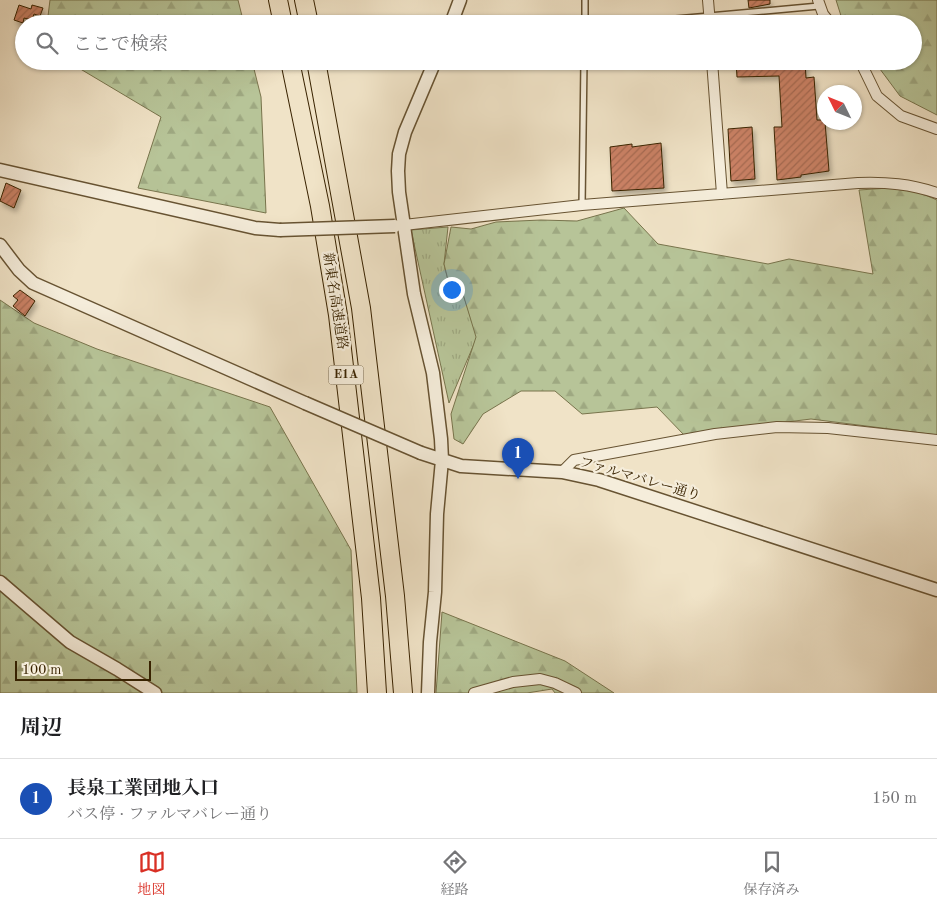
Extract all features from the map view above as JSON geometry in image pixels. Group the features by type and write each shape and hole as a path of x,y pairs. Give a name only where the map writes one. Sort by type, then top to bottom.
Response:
{"highway":[{"path":"278,0 281,15"},
{"path":"304,0 307,15"},
{"name":"新東名高速道路","path":"292,70 320,206 338,315 369,579 377,693"},
{"name":"新東名高速道路","path":"318,70 362,317 393,578 403,693"}],"street":[{"path":"454,15 460,0"},
{"path":"708,0 709,15"},
{"path":"818,3 825,15"},
{"path":"428,693 442,439 433,373 400,225 398,192 399,154 431,70"},
{"path":"713,70 722,194"},
{"path":"864,70 877,96 901,116 937,129"},
{"path":"0,170 256,228 280,230 400,225 582,205 890,182 920,187 937,193"},
{"name":"ファルマバレー通り","path":"0,245 19,270 33,283 422,453 461,466 562,472 599,480 937,590"},
{"path":"562,472 574,460 715,434 777,427 828,428 937,440"},
{"path":"0,582 70,642 155,693"},
{"path":"474,693 514,682 540,679 556,683 576,693"}],"lane":[{"path":"584,15 585,0"},
{"path":"741,15 818,3"},
{"path":"582,205 584,70"}],"green space":[{"path":"50,0 238,0 242,15 48,15"},
{"path":"836,0 937,0 937,115 900,96 881,70 922,70 922,15 841,15"},
{"path":"82,70 254,70 261,97 266,213 138,188 161,117"},
{"path":"889,188 918,192 937,200 937,435 811,419 685,436 657,407 582,414 555,391 521,391 483,414 463,444 454,439 451,414 476,337 463,294 450,288 444,264 451,227 471,229 496,222 577,221 624,208 658,244 768,264 789,259 873,274 859,190"},
{"path":"448,227 444,264 450,288 463,294 477,337 449,403 411,230"},
{"path":"0,300 34,323 97,349 270,407 351,550 357,693 0,693"},
{"path":"442,612 565,661 614,693 555,693 552,689 527,693 436,693"}],"building":[{"path":"748,0 770,0 770,4 749,8"},
{"path":"19,5 31,9 32,5 43,8 40,15 16,15"},
{"path":"737,70 806,70 806,78 814,77 817,130 826,130 829,171 777,180 774,127 782,127 779,76 737,77"},
{"path":"752,127 755,179 731,181 728,129"},
{"path":"661,143 664,188 612,191 610,147 632,144 632,147"},
{"path":"6,183 21,190 14,208 0,201"},
{"path":"20,290 35,301 25,316 13,306 18,300 13,296"}],"place":[{"name":"長泉工業団地入口","path":"518,479"}]}
